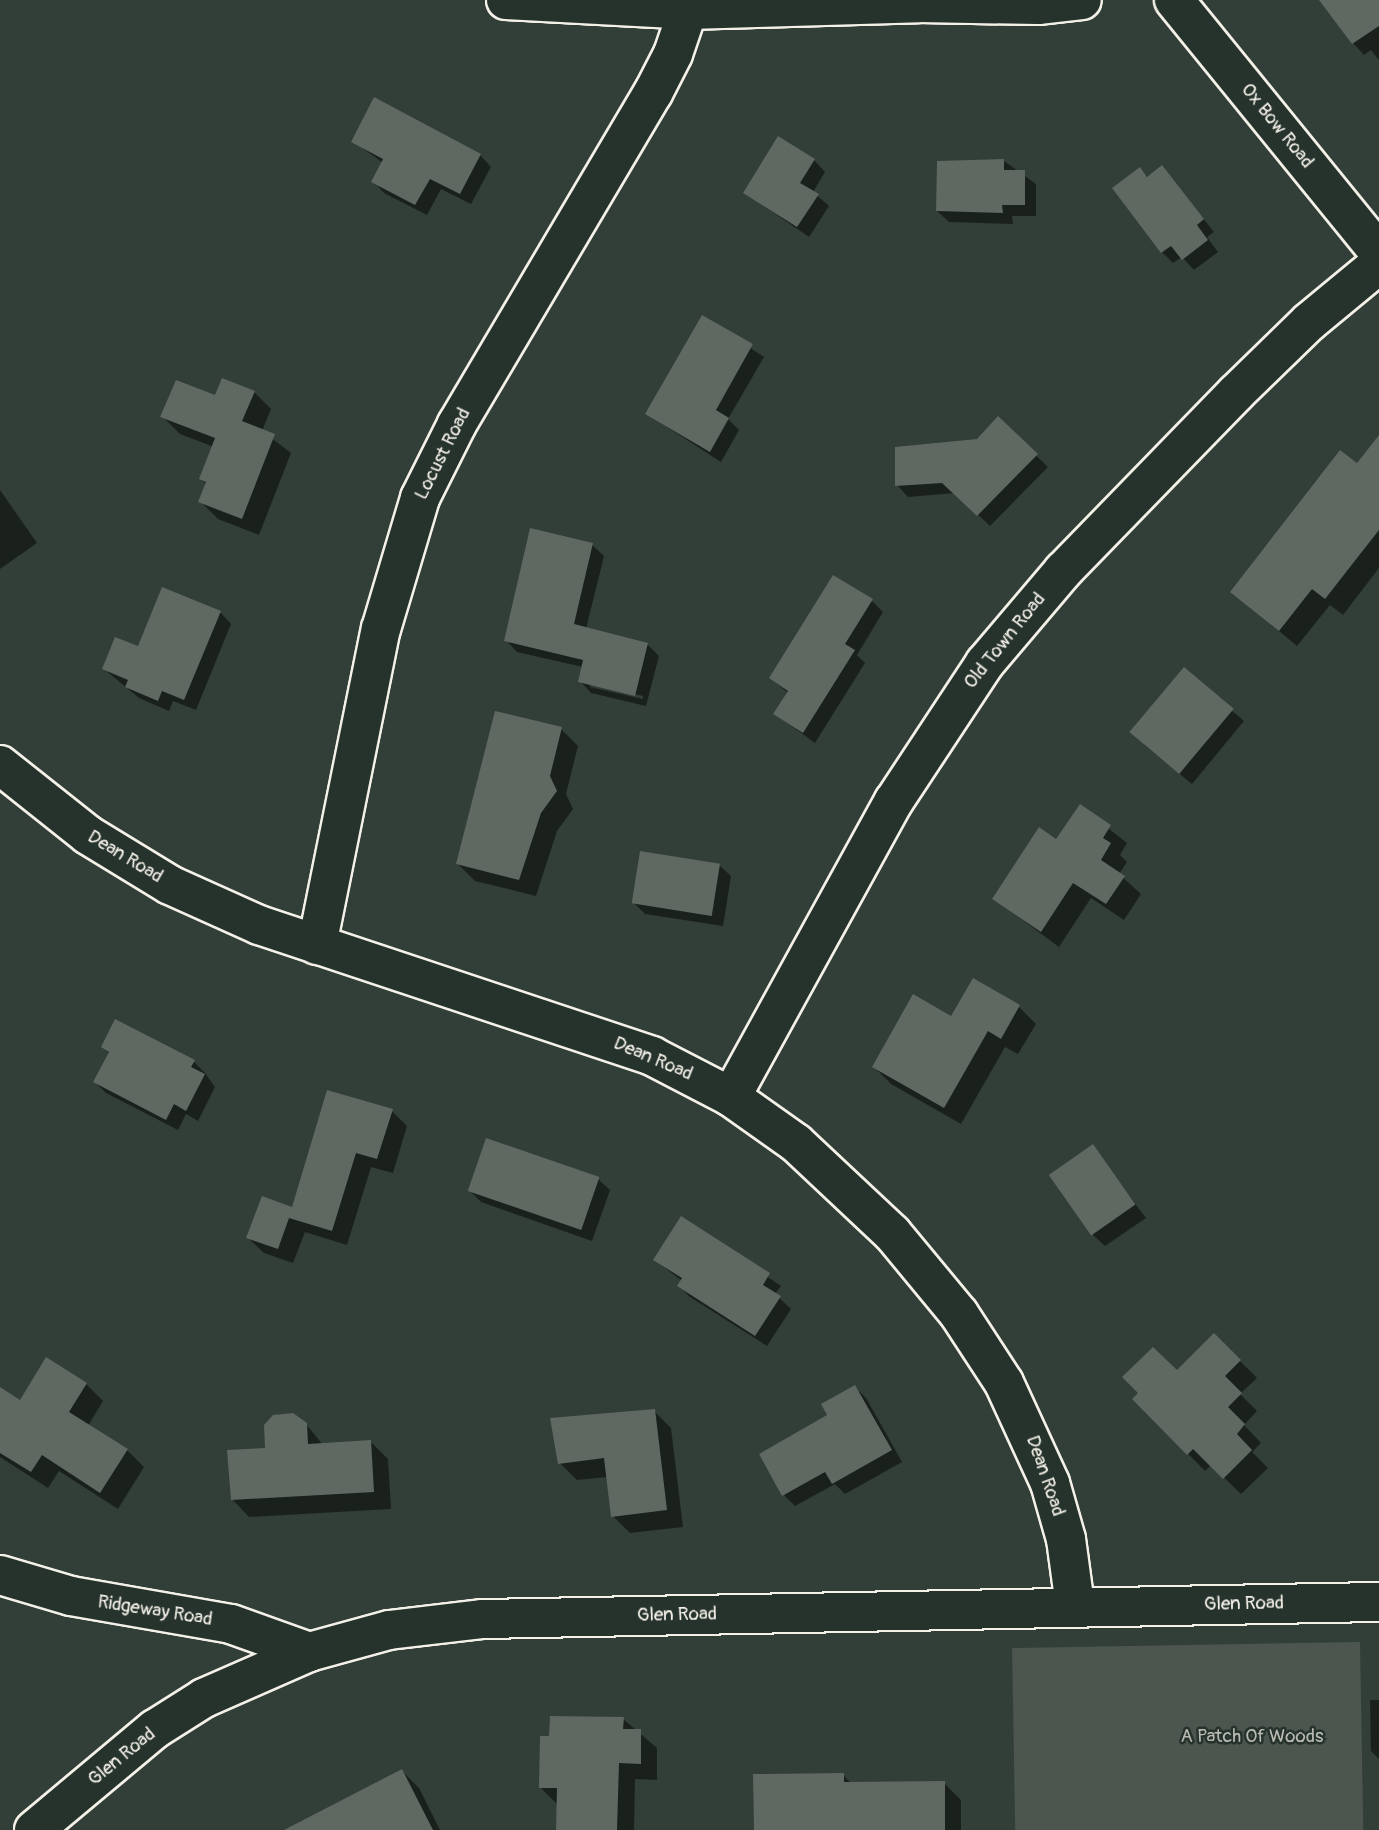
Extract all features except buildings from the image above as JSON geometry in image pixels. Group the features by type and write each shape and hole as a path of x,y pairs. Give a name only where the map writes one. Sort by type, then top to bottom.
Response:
{"street":[{"path":"506,0 688,10 919,3 1038,5 1082,0"},
{"name":"Ox Bow Road","path":"1174,0 1379,252"},
{"name":"Locust Road","path":"317,945 381,629 419,498 457,424 653,93 673,54 688,10"},
{"name":"Old Town Road","path":"730,1097 894,801 985,663 1063,571 1235,394 1310,322 1379,264"},
{"name":"Dean Road","path":"0,765 88,835 170,884 317,945 652,1056 730,1097 796,1143 855,1194 958,1314 1004,1383 1046,1472 1066,1539 1075,1606"},
{"name":"Ridgeway Road","path":"0,1575 104,1603 231,1624 309,1652"},
{"name":"Glen Road","path":"34,1830 180,1712 227,1685 309,1652 389,1630 483,1619 1379,1602"}],"green space":[{"name":"A Patch Of Woods","path":"1360,1642 1363,1830 1015,1830 1012,1648"}]}
